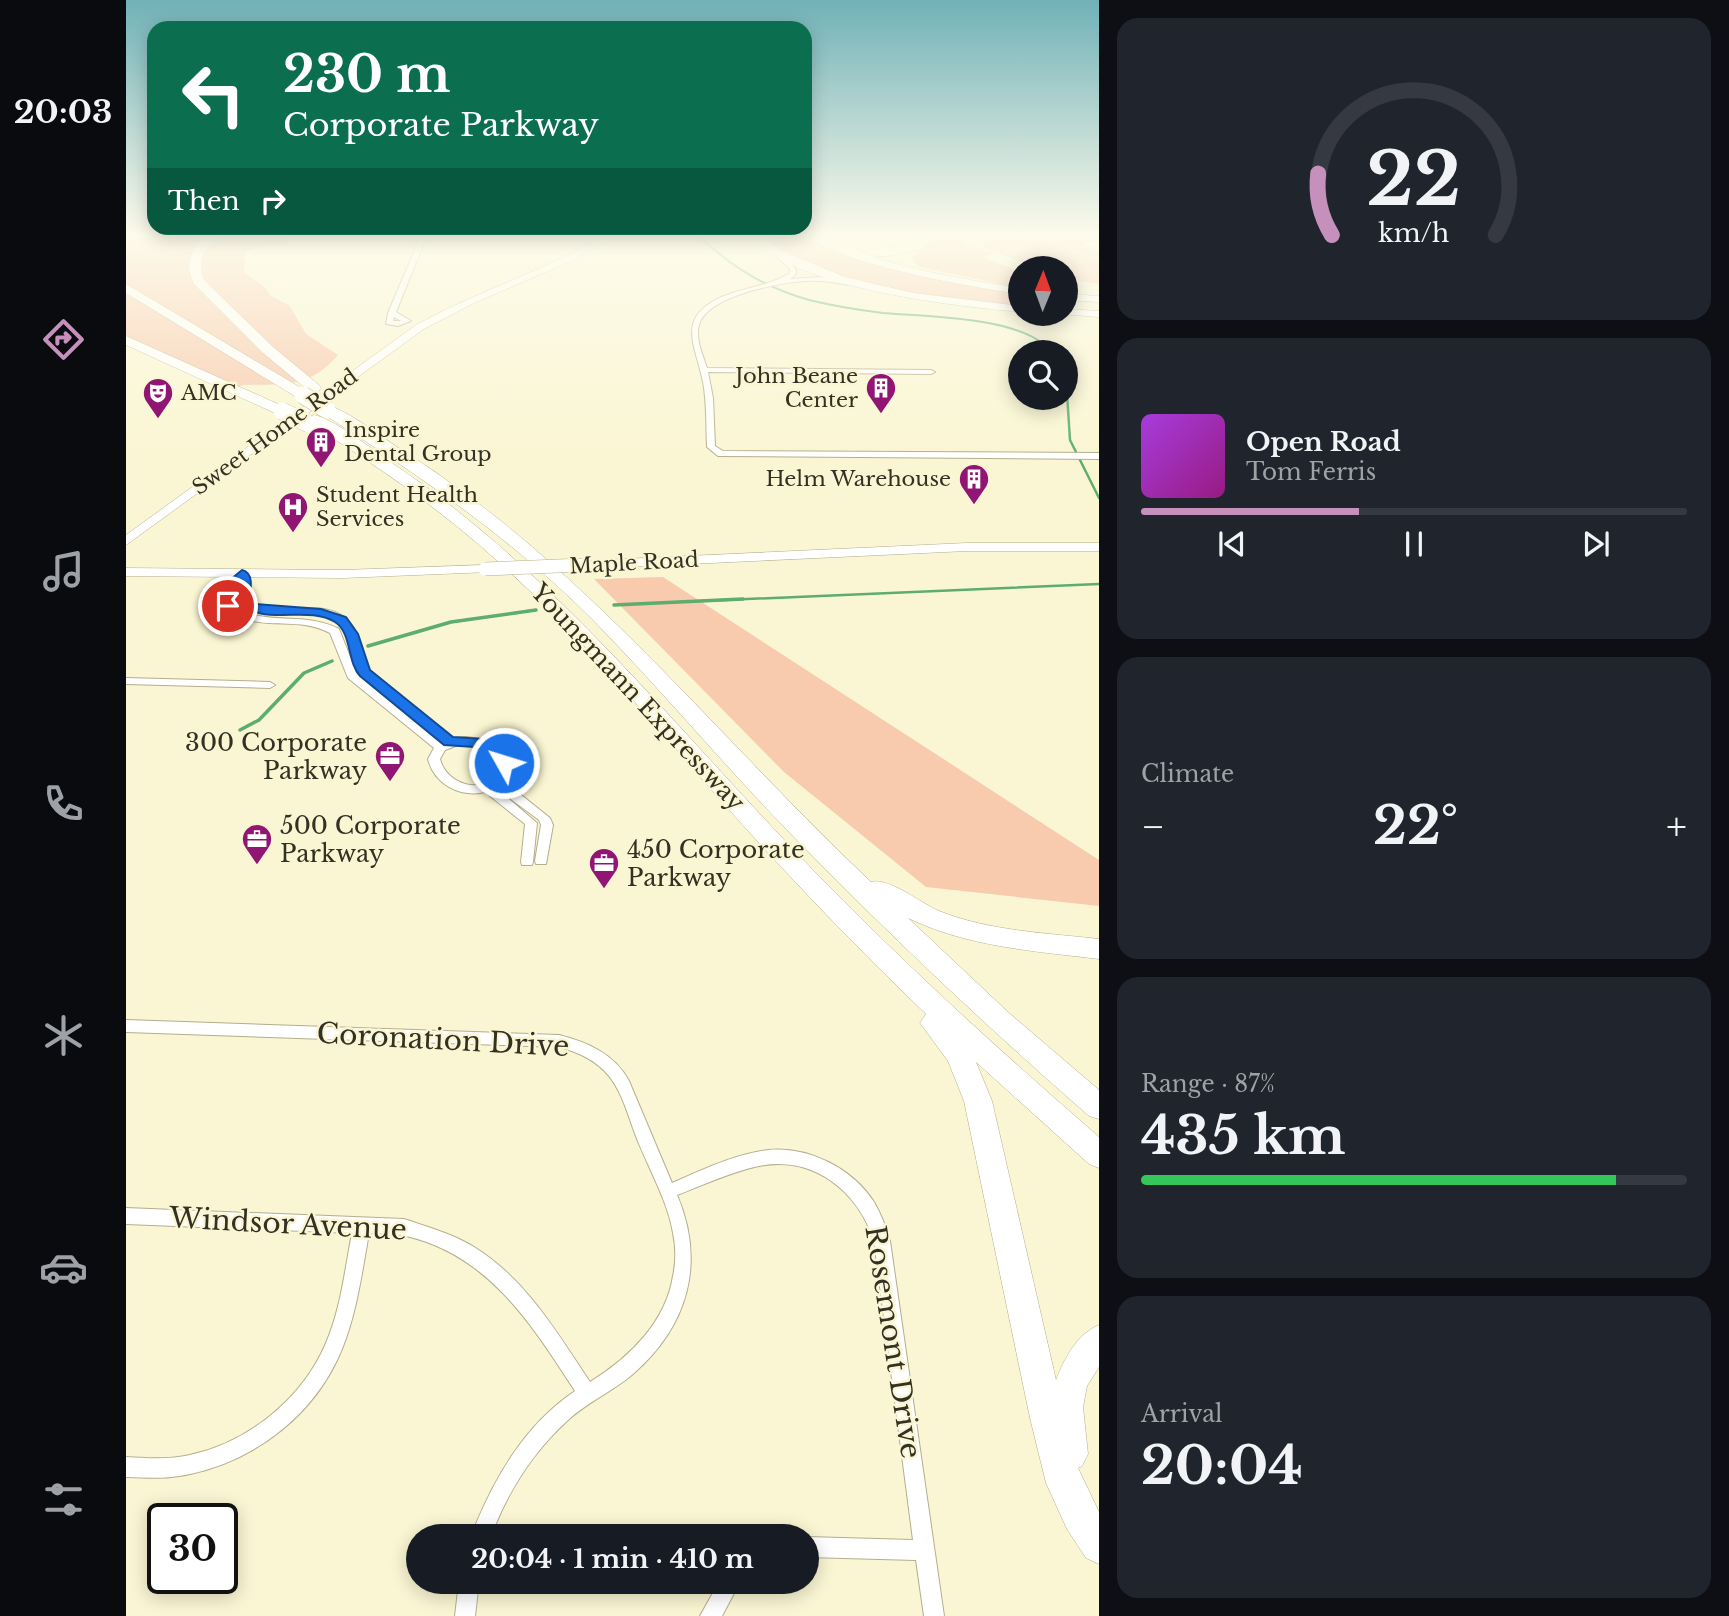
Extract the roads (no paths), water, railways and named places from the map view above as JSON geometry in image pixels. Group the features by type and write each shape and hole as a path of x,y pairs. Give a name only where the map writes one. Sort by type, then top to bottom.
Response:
{"highway":[{"path":"134,308 286,408"},
{"name":"Youngmann Expressway","path":"162,308 309,392 397,451 499,527 597,614 797,826 999,1021 1099,1107"},
{"path":"226,308 309,392"},
{"path":"126,340 286,408"},
{"name":"Youngmann Expressway","path":"286,408 347,441 468,527 530,581 629,681 762,832 874,950 1000,1070 1099,1155"},
{"path":"797,826 899,904 930,920 964,930 1099,949"},
{"path":"874,950 959,1055 973,1088 1064,1483 1080,1516 1099,1545"},
{"path":"1099,1342 1072,1375 1066,1398 1065,1422 1074,1472 1099,1520"}],"main road":[{"name":"Sweet Home Road","path":"126,541 421,327 452,308"},
{"path":"1078,313 1099,314"},
{"name":"Maple Road","path":"126,572 355,574 967,547 1099,547"}],"street":[{"path":"392,313 394,308"},
{"path":"709,308 695,324 697,354 704,370 711,447 717,453 1099,456"},
{"path":"704,370 931,372"},
{"path":"349,649 349,629 335,617 321,613 270,611 251,607 243,599 245,583 242,574 226,589 225,600 233,611 258,620 325,625 335,631 365,673 444,745 479,742 500,758 506,770 493,785 459,788 438,772 434,759 444,745"},
{"path":"126,681 270,685"},
{"path":"493,785 531,823 534,862"},
{"name":"Coronation Drive","path":"126,1026 464,1037 575,1045 603,1059 621,1081 683,1237 683,1277 677,1299 651,1342 633,1362 587,1393 545,1430 516,1466 497,1497 486,1524"},
{"name":"Rosemont Drive","path":"667,1192 755,1160 786,1157 802,1160 835,1174 862,1196 872,1210 882,1241 934,1616"},
{"name":"Windsor Avenue","path":"126,1216 404,1227 424,1232 469,1251 492,1267 530,1308 587,1393"},
{"path":"126,1467 162,1469 215,1458 243,1445 288,1412 311,1386 333,1349 343,1323 362,1225"},
{"path":"819,1547 925,1550"},
{"path":"465,1616 468,1594"},
{"path":"710,1616 723,1594"}],"waterway":[{"path":"851,308 973,320 1020,331 1038,340"},
{"path":"1068,410 1070,440 1099,498"},
{"path":"702,601 1099,584"},
{"path":"614,605 743,599"},
{"path":"368,646 451,622 536,610"},
{"path":"240,730 259,720 304,673 332,661"}],"place":[{"name":"John Beane Center","path":"881,415"},
{"name":"AMC","path":"158,420"},
{"name":"Inspire Dental Group","path":"321,469"},
{"name":"Helm Warehouse","path":"974,506"},
{"name":"Student Health Services","path":"293,534"},
{"name":"300 Corporate Parkway","path":"390,783"},
{"name":"500 Corporate Parkway","path":"257,866"},
{"name":"450 Corporate Parkway","path":"604,890"}]}
